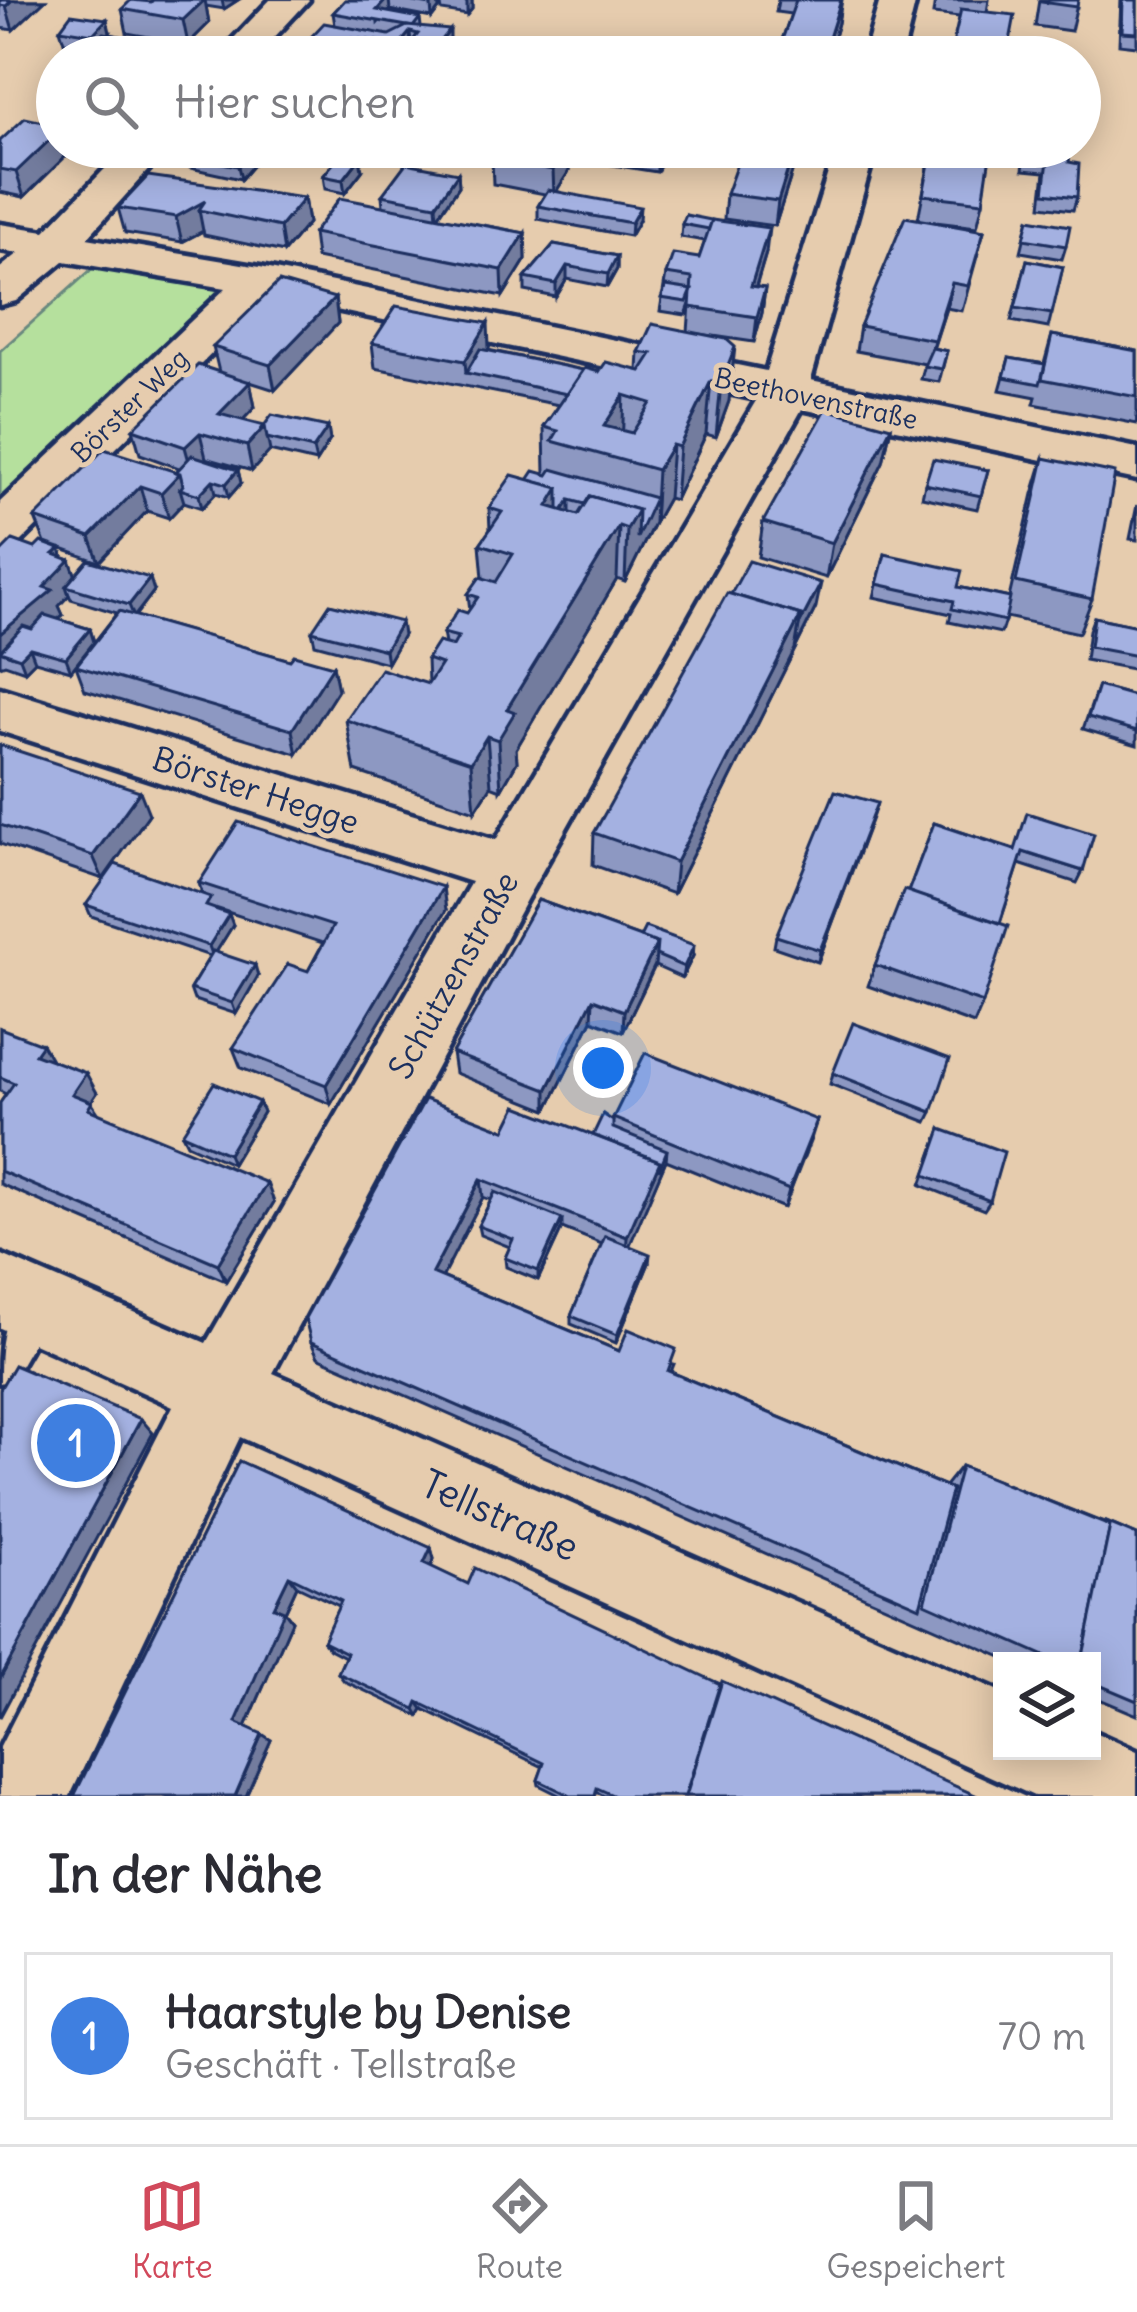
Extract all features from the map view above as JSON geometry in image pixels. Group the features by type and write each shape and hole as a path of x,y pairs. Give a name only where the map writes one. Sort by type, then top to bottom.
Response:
{"street":[{"path":"256,36 291,0"},
{"path":"889,36 898,0"},
{"path":"0,291 57,244 129,168"},
{"name":"Schützenstraße","path":"23,1796 221,1392 784,394 850,168"},
{"name":"Beethovenstraße","path":"0,236 260,280 784,394 1137,464"},
{"name":"Börster Weg","path":"0,532 260,280"},
{"name":"Börster Hegge","path":"0,709 511,871"},
{"name":"Tellstraße","path":"12,1321 221,1392 993,1733"},
{"path":"1054,1760 1136,1796"}],"green space":[{"path":"101,261 237,286 0,505 0,351"}],"building":[{"path":"131,0 204,0 183,20 122,9"},
{"path":"345,0 386,0 377,10 420,18 413,27 333,13"},
{"path":"796,0 841,0 830,36 783,36"},
{"path":"1041,0 1078,0 1077,7"},
{"path":"1123,0 1137,0 1137,33 1122,32"},
{"path":"961,9 1015,15 1011,36 955,36"},
{"path":"71,14 107,19 93,34 60,29"},
{"path":"324,23 389,35 407,26 450,30 445,36 410,32 407,36 312,36"},
{"path":"25,118 36,120 36,153 16,172 0,169 0,141"},
{"path":"329,168 352,168 343,180 323,176"},
{"path":"402,168 458,173 436,205 382,195"},
{"path":"735,168 788,168 778,201 726,194"},
{"path":"928,168 988,168 983,202 923,195"},
{"path":"1047,168 1079,168 1077,197 1044,193"},
{"path":"148,176 304,198 280,227 199,210 205,201 176,217 118,208"},
{"path":"548,190 640,207 631,223 538,206"},
{"path":"340,198 525,233 502,270 313,233"},
{"path":"686,215 712,220 709,229 682,224"},
{"path":"905,217 984,231 968,286 952,283 934,340 860,326"},
{"path":"1029,219 1070,226 1066,246 1024,239"},
{"path":"712,220 769,228 751,286 765,288 757,317 690,307 692,278 666,274 673,254 699,258"},
{"path":"554,244 617,256 608,274 567,266 556,284 525,278"},
{"path":"1027,260 1063,267 1052,314 1015,308"},
{"path":"279,282 335,298 270,365 213,347"},
{"path":"666,286 692,290 687,302 661,298"},
{"path":"396,306 488,323 465,361 372,343"},
{"path":"652,324 726,339 735,347 721,383 711,381 679,447 672,445 657,470 552,441 558,431 544,427 585,368 599,372 606,362 641,371 652,354 639,352","holes":["624,395 651,403 632,433 604,426"]},
{"path":"1052,335 1137,351 1137,397 1042,379"},
{"path":"932,348 947,351 942,369 924,366"},
{"path":"480,349 583,370 567,394 466,373"},
{"path":"1009,358 1045,364 1040,384 1004,377"},
{"path":"198,365 250,382 219,414 265,426 247,446 200,433 185,447 133,429"},
{"path":"826,409 891,427 832,543 763,522"},
{"path":"272,415 328,427 313,449 267,438 265,426 261,430"},
{"path":"104,449 180,473 161,493 140,486 90,537 35,518"},
{"path":"192,455 238,470 226,484 213,480 199,495 180,489 183,485 176,472"},
{"path":"1044,458 1115,473 1092,599 1016,582"},
{"path":"933,459 988,470 981,496 925,484"},
{"path":"552,469 655,498 637,538 638,510 590,496 585,504 570,500 559,510 559,488 528,480 534,471 548,475"},
{"path":"512,475 559,488 548,506 578,515 590,496 638,510 627,529 619,526 507,709 515,712 498,740 487,736 471,762 346,720 381,669 428,684 441,664 427,659 438,642 453,646 458,637 443,633 458,610 467,613 478,597 468,594 480,577 496,582 513,554 480,544 502,512 489,508"},
{"path":"13,540 35,548 41,542 60,549 54,554 70,560 44,587 53,590 0,634 0,553"},
{"path":"885,554 962,571 958,587 1010,598 1005,621 952,609 954,601 877,584"},
{"path":"88,560 150,578 129,605 66,586"},
{"path":"749,561 821,583 799,625 801,615 731,594"},
{"path":"727,593 801,615 676,862 594,833"},
{"path":"330,604 401,622 385,650 312,631"},
{"path":"119,611 290,660 294,655 333,666 292,730 76,666"},
{"path":"45,615 90,629 66,658 30,648 20,658 0,651 23,626 32,629"},
{"path":"1094,617 1137,626 1137,656 1090,647"},
{"path":"1098,686 1137,697 1137,731 1088,717"},
{"path":"0,745 140,791 93,856 0,825"},
{"path":"835,791 877,803 820,950 776,936"},
{"path":"1027,813 1094,834 1083,871 1023,852 1000,923 908,892 934,823 1015,850"},
{"path":"238,822 443,887 326,1085 233,1048 288,964 308,971 333,926 199,883"},
{"path":"115,864 211,897 206,906 229,914 209,946 86,905"},
{"path":"904,890 1008,926 983,1003 875,965"},
{"path":"538,900 657,943 624,1011 593,999 547,1090 452,1053"},
{"path":"645,927 694,945 684,967 656,955 657,943 640,937"},
{"path":"213,951 255,965 232,1003 190,989"},
{"path":"853,1023 950,1059 932,1112 833,1073"},
{"path":"0,1028 42,1044 35,1054 86,1073 72,1094 92,1102 88,1109 267,1183 218,1264 0,1171 0,1103 14,1083 0,1077"},
{"path":"645,1053 817,1120 789,1190 613,1118"},
{"path":"214,1083 259,1102 228,1154 182,1134"},
{"path":"425,1099 505,1130 517,1106 660,1161 627,1237 481,1179 432,1273 619,1351 628,1329 676,1349 668,1371 952,1489 920,1607 311,1342 305,1318"},
{"path":"603,1114 613,1121 613,1128 667,1150 659,1170 660,1161 593,1135"},
{"path":"941,1129 1004,1152 990,1201 925,1175"},
{"path":"495,1192 562,1219 538,1271 505,1258 513,1239 478,1226"},
{"path":"605,1236 650,1254 617,1335 571,1316"},
{"path":"14,1365 141,1419 0,1679 0,1389"},
{"path":"239,1461 431,1548 424,1563 468,1584 475,1568 720,1684 685,1796 615,1796 597,1788 595,1796 571,1796 538,1780 544,1763 418,1702 415,1709 338,1673 347,1653 323,1641 341,1601 289,1576 274,1607 284,1611 236,1722 262,1734 235,1796 74,1796"},
{"path":"961,1466 1110,1526 1084,1652 1036,1652 925,1603"},
{"path":"1105,1524 1137,1535 1137,1701 1101,1686 1101,1652 1084,1652 1110,1526"},
{"path":"722,1681 977,1796 686,1796"}],"place":[{"name":"Haarstyle by Denise","path":"76,1443"}]}
